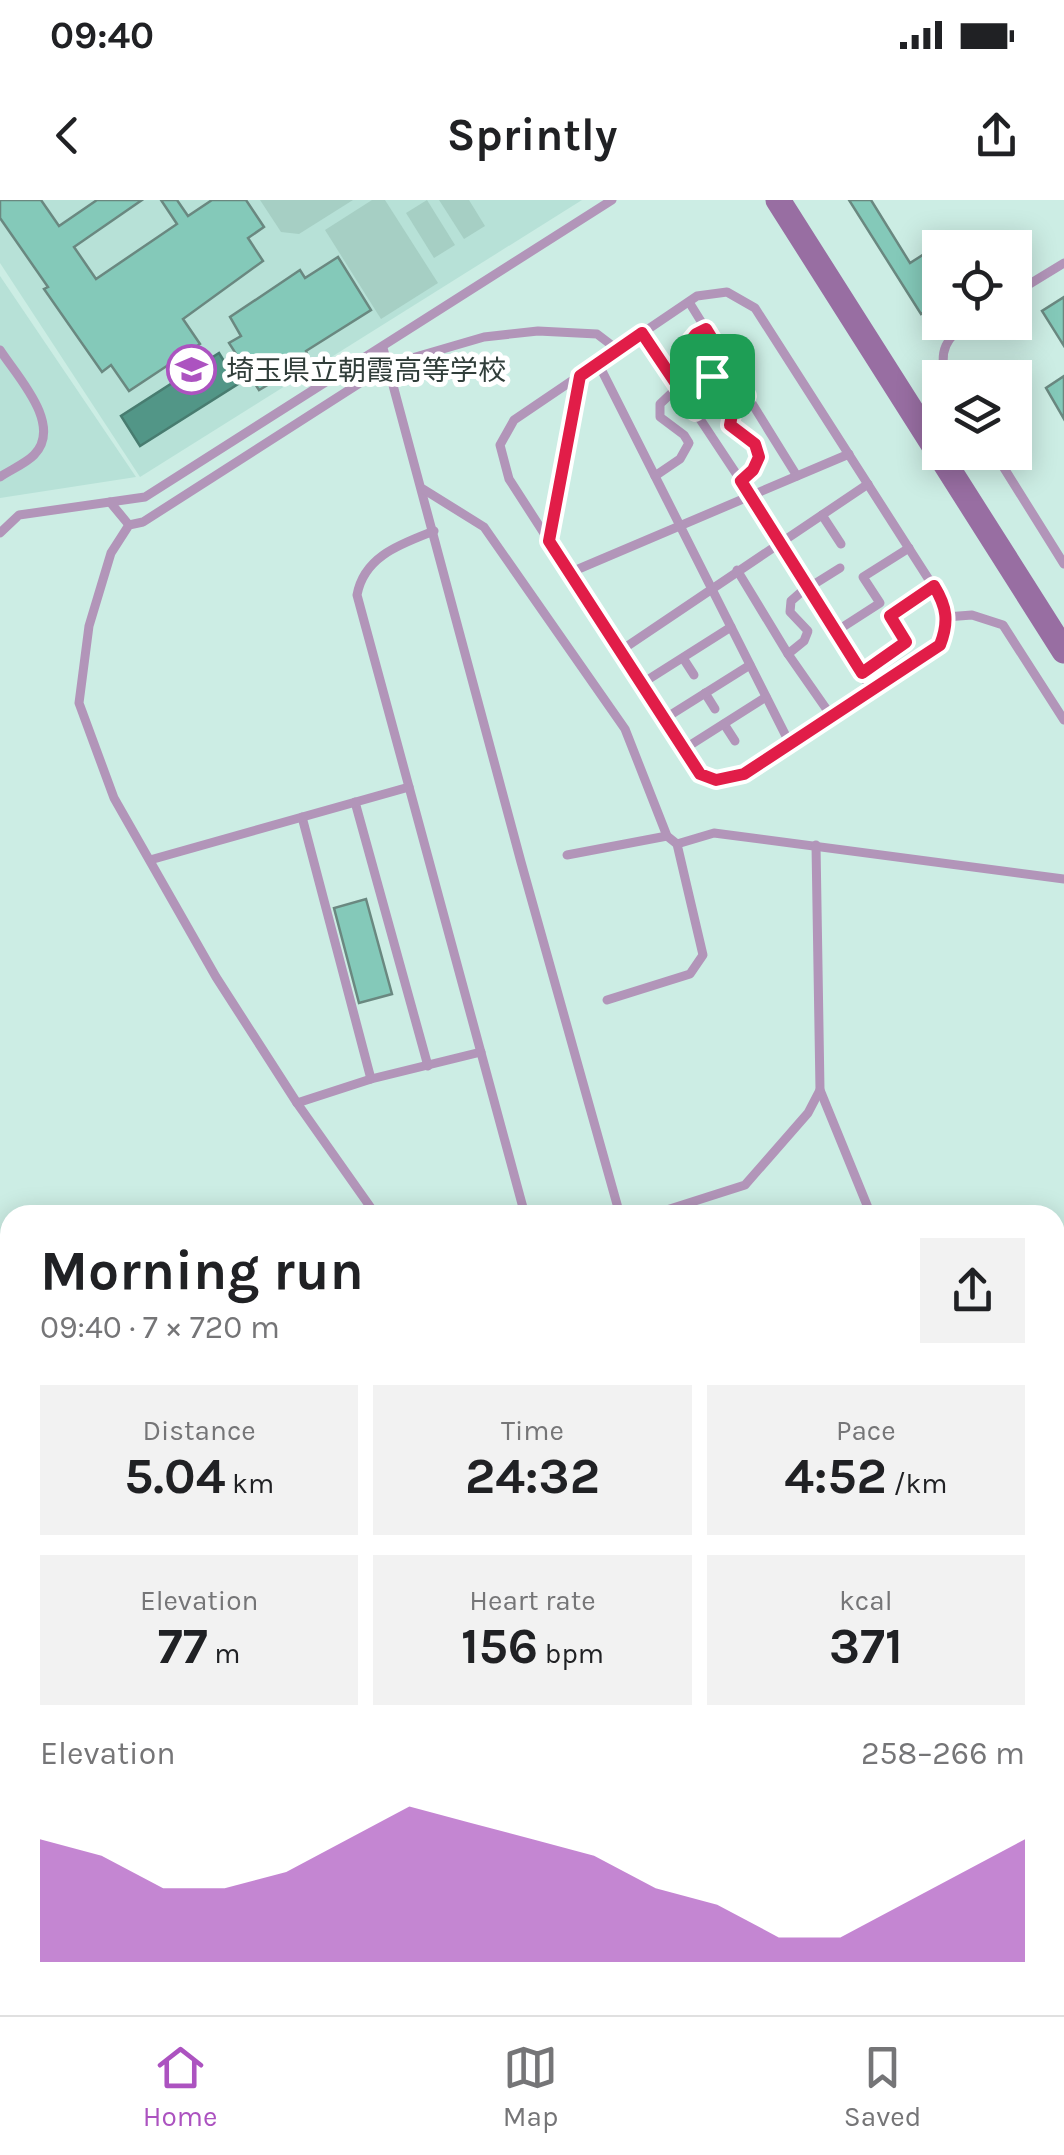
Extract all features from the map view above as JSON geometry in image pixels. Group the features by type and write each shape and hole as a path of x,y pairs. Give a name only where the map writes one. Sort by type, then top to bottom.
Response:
{"main road":[{"path":"778,200 1064,651"}],"lane":[{"path":"0,533 20,515 145,497 612,200"},
{"path":"1032,283 1064,263"},
{"path":"728,292 755,308 934,586 948,625 940,645 744,774 716,780 700,774 509,480 500,445 514,420 689,302 697,296 728,292"},
{"path":"689,302 797,476"},
{"path":"695,412 710,399 713,381 706,371 692,363 687,345 706,329"},
{"path":"369,1205 297,1103 216,976 114,798 79,702 88,626 111,552 128,525 143,522 388,364 484,337 538,332 597,334 618,350"},
{"path":"642,333 751,496 872,690"},
{"path":"383,348 520,862 617,1205"},
{"path":"0,350 36,404 43,432 34,455 0,477"},
{"path":"598,363 790,744"},
{"path":"549,541 580,376"},
{"path":"655,476 680,459 689,443 660,417 660,404 678,387"},
{"path":"741,481 759,457 755,444 730,425 733,409 747,396"},
{"path":"570,573 849,454"},
{"path":"1005,470 1064,564"},
{"path":"620,652 868,484"},
{"path":"422,488 484,528 625,729 666,836 677,844 703,954 690,974 607,1000"},
{"path":"110,502 128,525"},
{"path":"822,515 841,544"},
{"path":"434,531 391,547 370,566 359,583 357,595 522,1205"},
{"path":"835,632 880,603 863,576 909,548"},
{"path":"788,654 800,646 808,631 790,612 792,601 840,568"},
{"path":"737,570 788,654 832,716"},
{"path":"862,673 906,642 890,616 934,586"},
{"path":"946,617 972,615 1003,625 1064,720"},
{"path":"641,684 732,627"},
{"path":"683,658 694,675"},
{"path":"664,719 750,665"},
{"path":"705,693 715,709"},
{"path":"684,749 766,696"},
{"path":"724,724 734,741"},
{"path":"150,860 409,787"},
{"path":"355,802 428,1066"},
{"path":"302,817 371,1079"},
{"path":"677,844 714,833 1064,879"},
{"path":"567,855 666,836"},
{"path":"816,846 820,1090 867,1205"},
{"path":"297,1103 371,1079 481,1052"},
{"path":"682,1205 745,1185 808,1113 820,1090"}],"shaded area":[{"name":"埼玉県立朝霞高等学校","path":"0,200 582,200 140,477 0,263"},
{"path":"260,200 353,200 299,234 281,232"},
{"path":"372,200 385,200 438,283 381,319 325,230"},
{"path":"427,200 455,245 434,258 406,213"},
{"path":"439,200 469,200 485,226 464,239"},
{"path":"0,276 136,477 0,498"},
{"path":"219,353 238,384 140,446 121,416"}],"building":[{"path":"0,200 41,200 59,226 97,200 142,200 74,247 96,279 177,224 161,200 177,200 188,216 212,200 246,200 264,227 248,238 263,261 183,319 200,344 129,391 111,365 102,372 44,289 48,287 0,218"},
{"path":"849,200 871,200 910,263 922,255 921,314"},
{"path":"338,257 371,310 306,351 273,376 276,380 259,390 229,343 241,336 230,317 300,270 305,278"},
{"path":"1064,297 1064,346 1042,311"},
{"path":"1064,376 1064,419 1046,388"},
{"path":"366,899 392,994 359,1003 334,908"}],"place":[{"name":"埼玉県立朝霞高等学校","path":"191,370"}],"route":[{"path":"706,329 747,396 733,409 730,425 755,444 759,457 741,481 862,673 906,642 890,616 934,586 948,625 940,645 744,774 716,780 700,774 549,541 580,376 642,333 695,412 710,399 712,376 692,363 687,349 692,338 706,329"}]}
